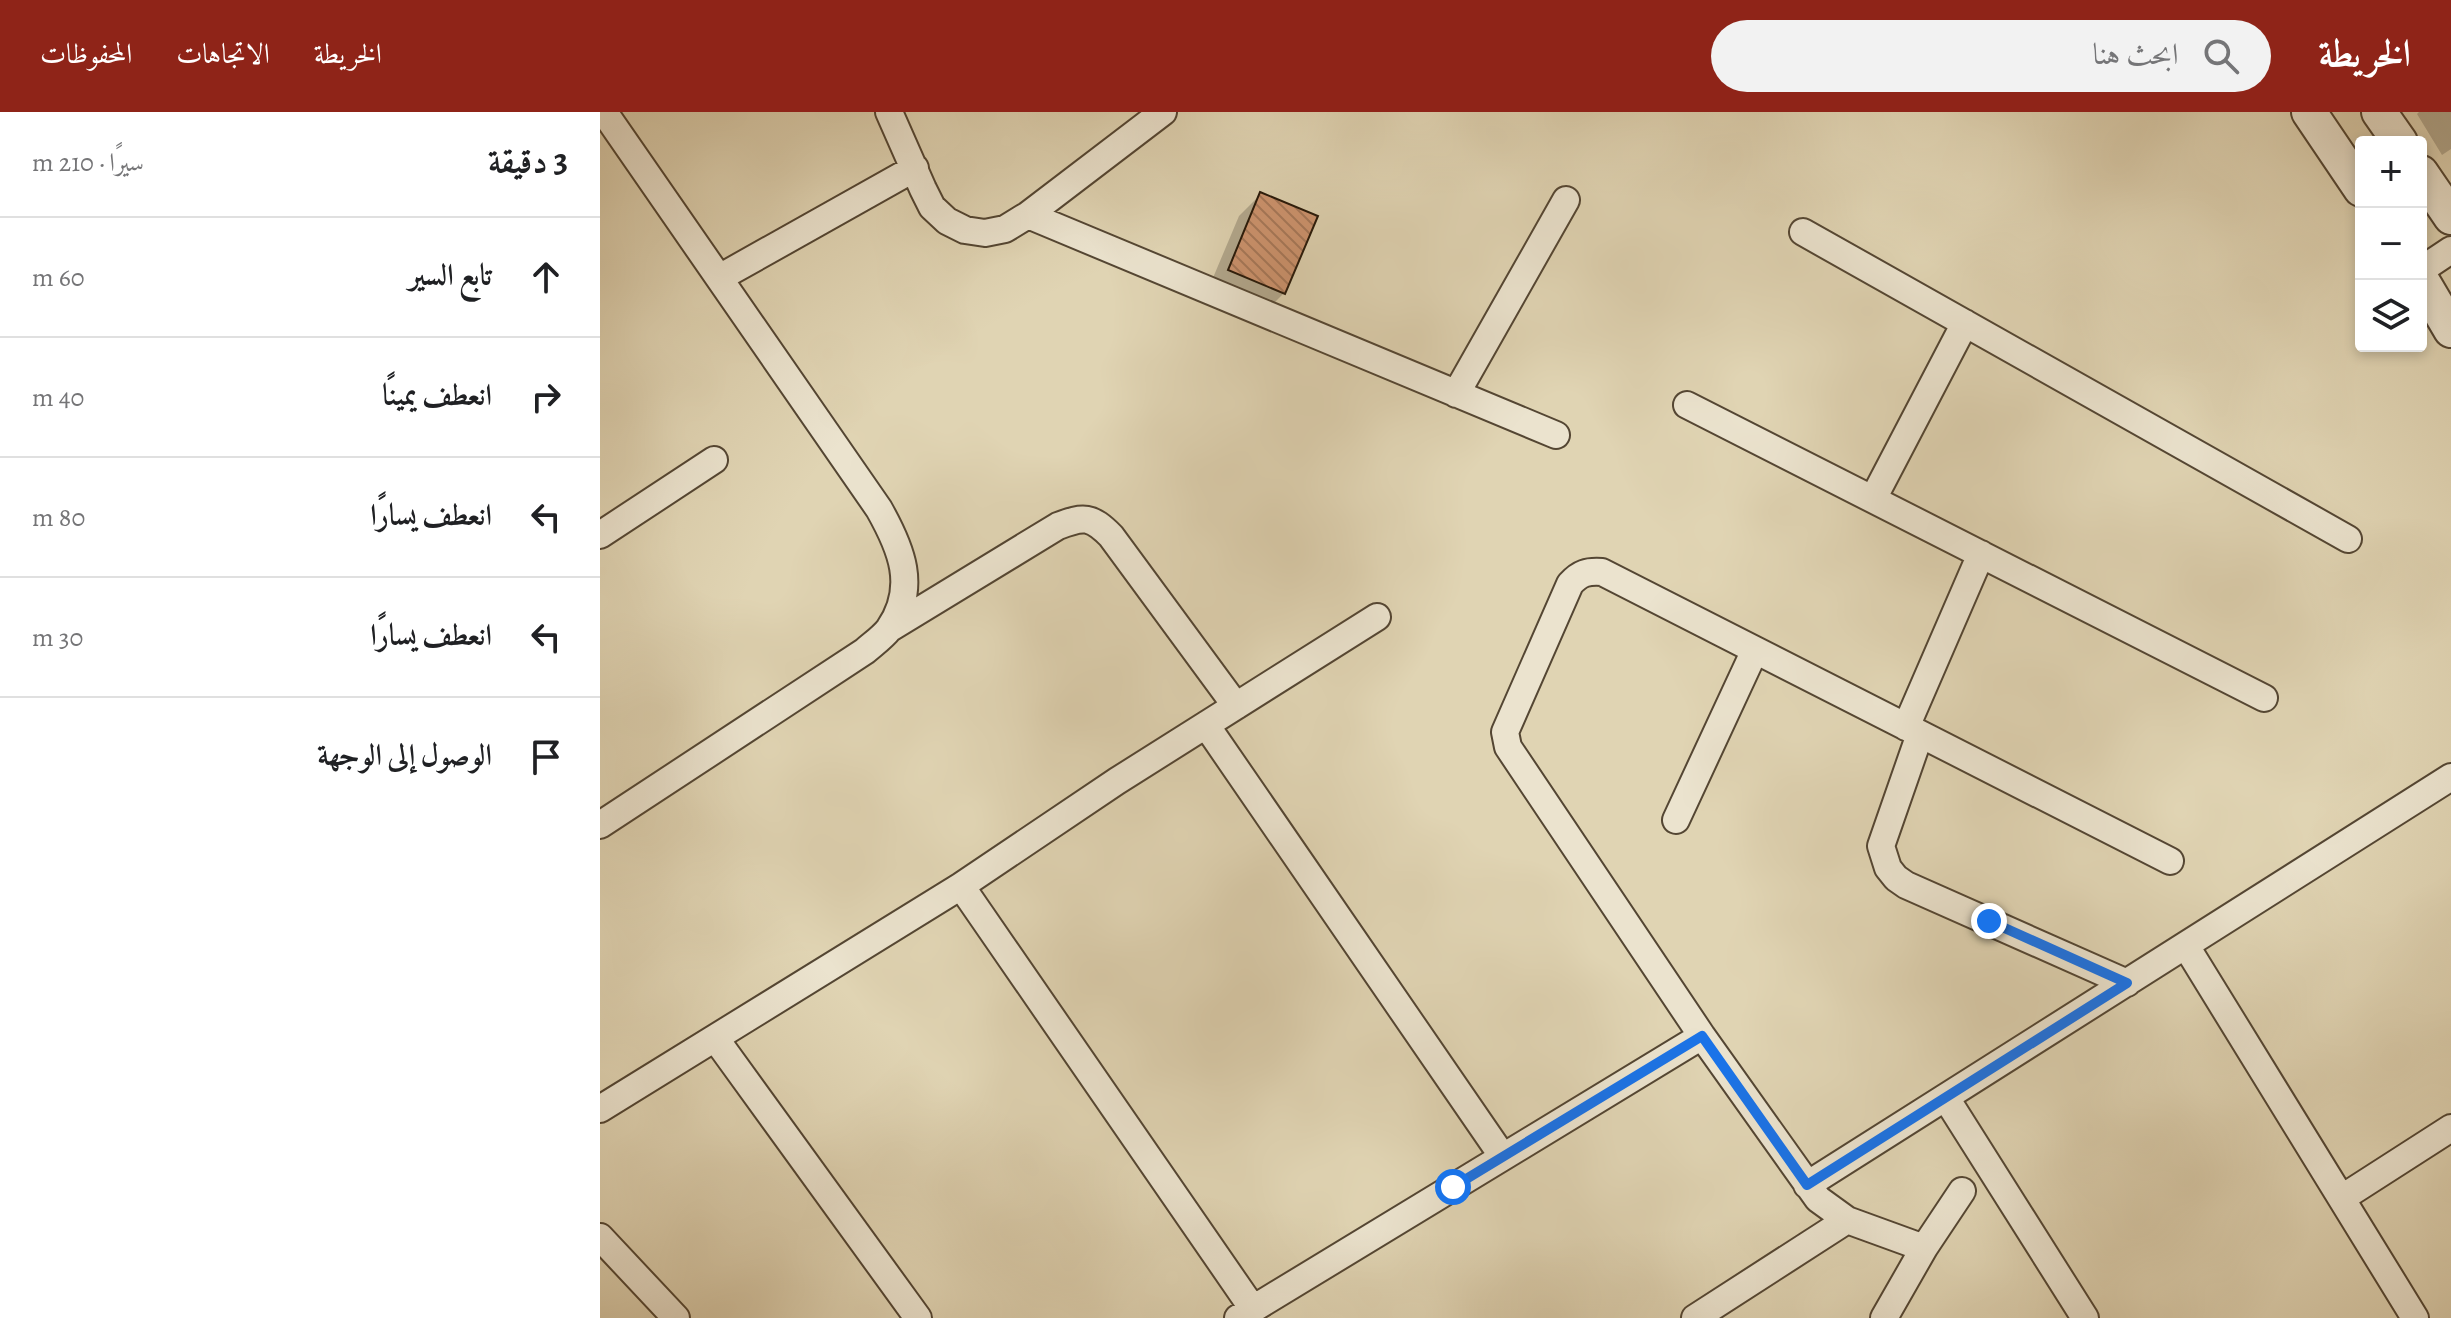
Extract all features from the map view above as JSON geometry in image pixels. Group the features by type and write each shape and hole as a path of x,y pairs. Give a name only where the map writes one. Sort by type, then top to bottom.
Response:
{"street":[{"path":"604,112 879,509 896,539 905,569 902,601 889,629"},
{"path":"889,112 932,207 947,221 965,230 985,233 1005,229 1028,215 1163,112"},
{"path":"2309,112 2355,180"},
{"path":"2379,112 2396,136"},
{"path":"719,278 915,168"},
{"path":"2427,182 2451,217"},
{"path":"1456,394 1566,200"},
{"path":"1028,215 1556,435"},
{"path":"1803,232 2348,539"},
{"path":"2427,266 2451,250"},
{"path":"2422,280 2451,330"},
{"path":"1873,499 1965,323"},
{"path":"1687,405 2264,698"},
{"path":"600,535 714,460"},
{"path":"600,825 865,651 889,629 1058,526 1077,519 1097,522 1111,536 1236,706"},
{"path":"1981,554 1913,730 1881,846 1888,868 1906,885 2127,983"},
{"path":"1924,1248 1847,1220 1825,1205 1807,1185 1702,1036 1508,747 1505,732 1570,584 1578,575 1589,571 1602,572 2170,861"},
{"path":"600,1109 961,886 1117,781 1377,617"},
{"path":"1676,820 1755,650"},
{"path":"1206,725 1503,1157"},
{"path":"1807,1185 2451,777"},
{"path":"961,886 1245,1313 1702,1036"},
{"path":"2186,946 2415,1318"},
{"path":"715,1038 918,1318"},
{"path":"1946,1098 2085,1318"},
{"path":"2342,1198 2451,1128"},
{"path":"1884,1318 1924,1248 1962,1191"},
{"path":"1695,1318 1847,1220"},
{"path":"600,1237 676,1318"}],"building":[{"path":"1260,192 1318,216 1285,294 1228,270"}],"route":[{"path":"1453,1187 1702,1036 1807,1185 2127,983 1989,921"}]}
